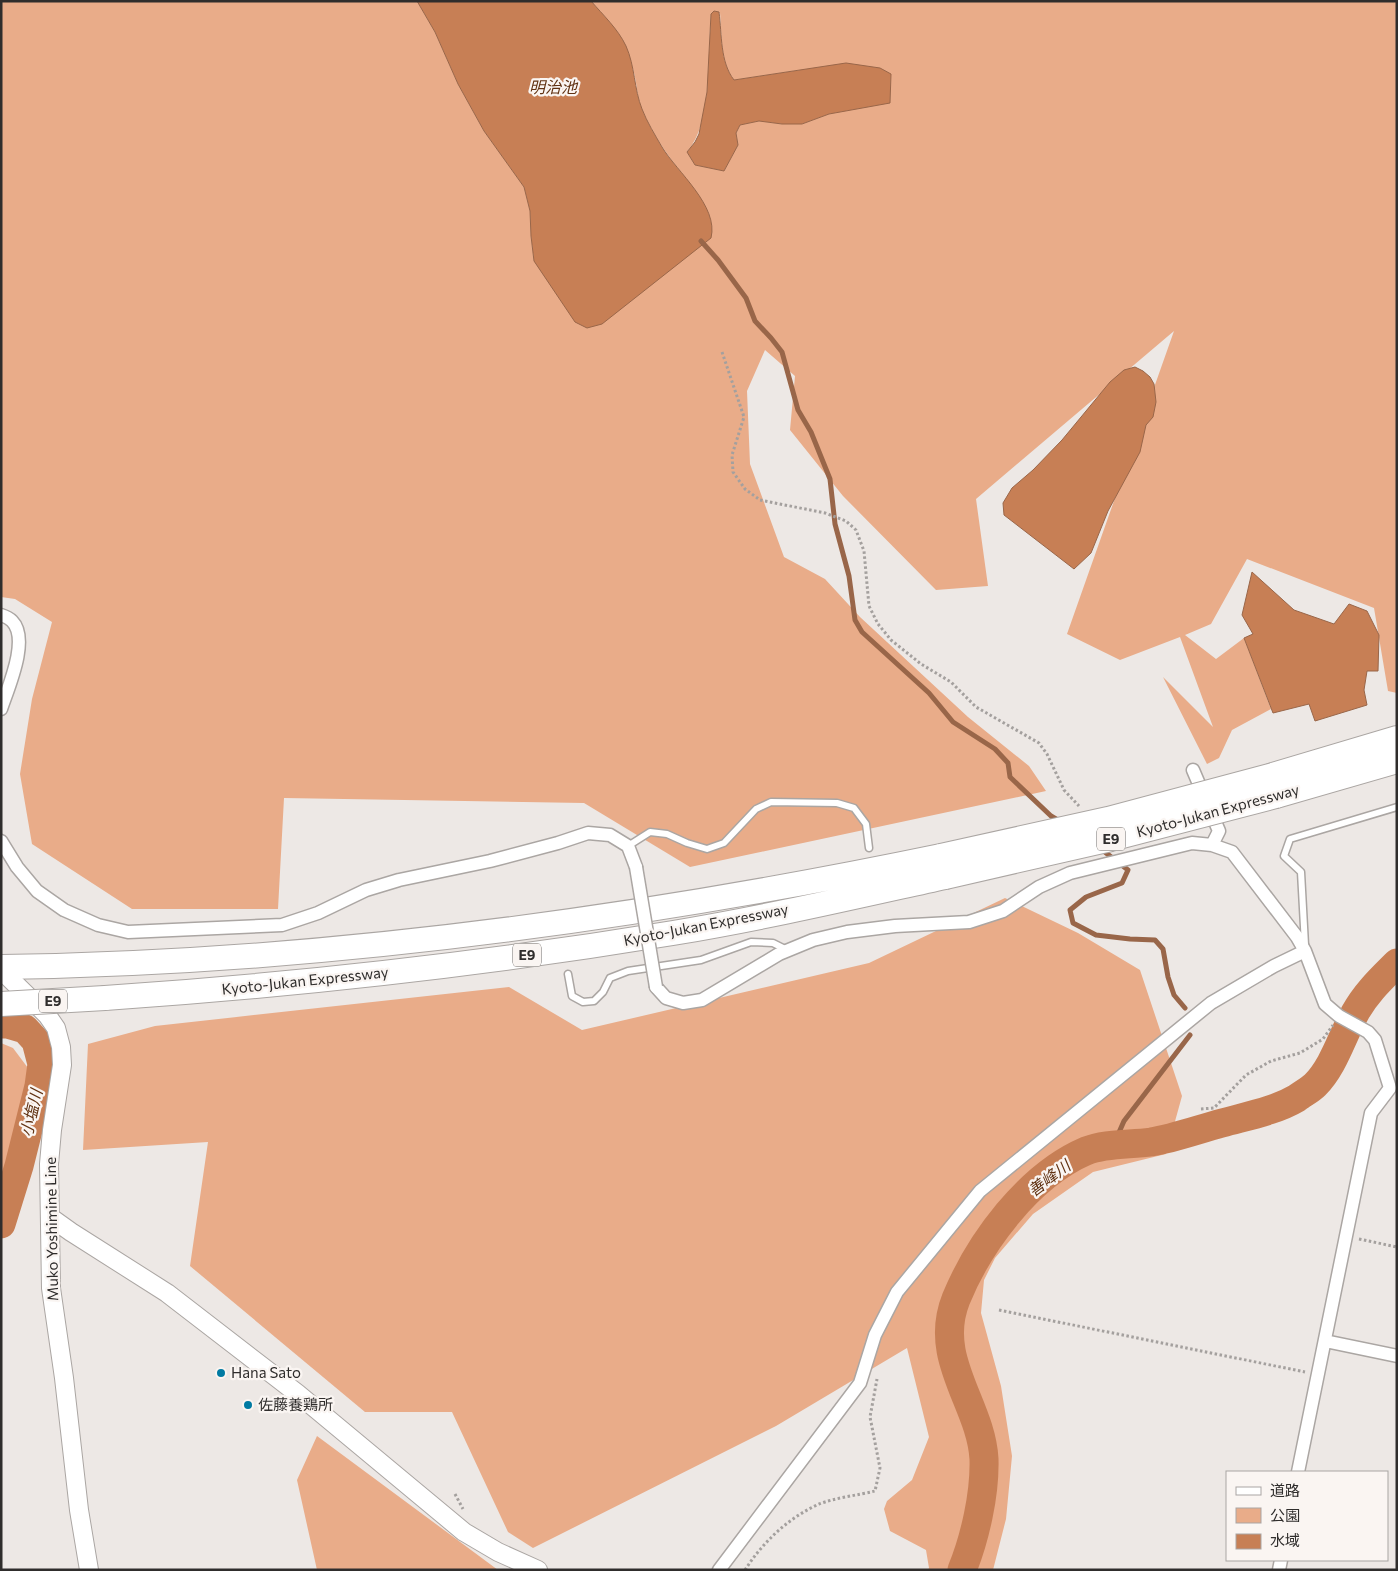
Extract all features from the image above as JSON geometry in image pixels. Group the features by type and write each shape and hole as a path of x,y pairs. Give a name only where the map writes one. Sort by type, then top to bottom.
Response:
{"highway":[{"name":"Kyoto-Jukan Expressway","path":"1275,785 1397,738"},
{"name":"Kyoto-Jukan Expressway","path":"1,1004 275,985 575,949 676,932 754,917 1108,819 1397,762"},
{"name":"Kyoto-Jukan Expressway","path":"1,969 276,954 479,934 943,866"}],"main road":[{"name":"Muko Yoshimine Line","path":"1,969 47,1015 56,1028 61,1047 62,1064 52,1130 48,1193 51,1288 64,1378 79,1510 89,1570"},
{"path":"50,1217 175,1299 298,1394 464,1532 498,1552 538,1570"}],"street":[{"path":"1,615 12,621 20,642 1,709"},
{"path":"1193,770 1219,830 1212,845"},
{"path":"1,841 17,867 37,891 64,910 98,925 136,932 282,925 318,914 366,890 399,880 490,861 588,833 610,835 628,846 636,867 656,988 666,998 683,1003 702,1000 778,954 813,940 846,932 895,926 969,922 1003,911 1039,887 1070,873 1192,843 1212,845 1232,852 1297,937 1305,951 1325,1004 1336,1014 1368,1032 1376,1040 1394,1090 1371,1113 1298,1471"},
{"path":"719,1570 860,1383 875,1335 896,1292 980,1191 1211,1003 1274,966 1305,951"},
{"path":"1325,1341 1397,1356"}],"lane":[{"path":"628,846 650,832 667,834 707,849 724,843 756,809 771,802 837,803 854,808 866,824 869,848"},
{"path":"1305,951 1300,872 1284,856 1290,839 1397,807"},
{"path":"568,974 572,996 583,1002 594,1002 603,992 610,978 628,971 701,960 751,942 773,943 789,950"}],"path":[{"path":"722,352 744,417 732,455 733,472 745,489 760,500 825,513 846,521 856,530 864,550 869,606 878,624 891,640 921,664 951,682 976,707 1039,743 1047,754 1064,790 1077,805 1084,809"},
{"path":"1201,1110 1214,1108 1246,1075 1271,1061 1300,1053 1323,1039 1334,1024 1336,1014"},
{"path":"1346,1236 1397,1247"},
{"path":"999,1310 1318,1375"},
{"path":"745,1570 753,1558 782,1526 820,1504 875,1491 880,1468 870,1417 877,1379"}],"green space":[{"path":"1,1 417,1 435,32 458,84 484,131 524,187 530,211 534,261 695,191 653,132 640,105 630,58 626,49 611,25 591,1 1397,1 1397,693 1388,691 1374,608 1247,559 1211,624 1185,635 1216,659 1244,638 1271,709 1232,730 1219,758 1207,764 1163,677 1213,727 1180,637 1120,660 1067,634 1174,331 976,499 988,586 936,590 843,496 790,430 795,376 765,350 747,391 750,464 784,557 825,579 860,617 968,717 1029,766 1046,791 690,867 584,803 284,798 278,909 132,909 32,844 20,774 32,699 52,622 15,599 1,597","holes":["714,11 720,13 724,57 729,73 734,80 799,70 891,74 890,102 829,114 802,124 759,121 740,125 736,133 738,145 724,171 695,165 687,152 696,139 702,123 708,86 711,14"]},
{"path":"1005,898 1078,933 1140,970 1182,1096 1166,1154 1093,1172 1033,1214 995,1258 984,1280 981,1313 1001,1386 1012,1456 1006,1519 993,1570 928,1570 926,1550 890,1531 884,1509 887,1501 912,1480 929,1437 907,1348 776,1426 533,1548 508,1532 452,1412 365,1412 190,1266 208,1142 83,1150 88,1044 155,1026 509,987 582,1030 869,963"},
{"path":"1,1043 13,1048 28,1068 25,1159 1,1234"},
{"path":"317,1436 498,1570 317,1570 297,1480"}],"water":[{"name":"明治池","path":"417,1 591,1 623,40 631,61 639,101 644,114 662,147 703,202 712,226 711,238 602,324 587,328 575,322 534,261 530,211 524,187 484,131 458,84 435,32"},
{"path":"714,11 719,12 724,57 729,73 734,80 846,63 880,68 891,74 890,103 829,114 802,124 759,121 740,125 736,133 738,145 724,171 695,165 687,152 699,134 707,92 711,14"},
{"path":"1135,367 1150,377 1154,384 1156,402 1153,417 1146,425 1140,452 1108,511 1091,553 1074,569 1004,515 1003,503 1012,488 1033,470 1062,440 1110,382 1124,370"},
{"path":"1252,572 1294,610 1334,624 1349,604 1367,611 1379,635 1378,671 1367,671 1364,690 1367,705 1315,721 1309,704 1273,713 1244,638 1253,634 1242,615"}],"waterway":[{"path":"701,241 718,260 746,298 755,321 782,352 798,410 811,432 830,479 835,524 849,576 855,620 862,632 929,693 953,722 995,749 1008,763 1010,777 1051,816 1061,822"},
{"path":"1101,849 1128,870 1122,883 1086,897 1070,910 1073,923 1096,935 1155,940 1163,949 1168,977 1174,995 1185,1008"},
{"name":"善峰川","path":"962,1570 978,1516 983,1487 984,1459 975,1419 954,1361 950,1342 950,1321 956,1299 966,1278 992,1234 1025,1194 1044,1177 1065,1162 1086,1151 1094,1148 1151,1142 1169,1138 1270,1110 1297,1098 1313,1087 1322,1077 1333,1060 1359,1006 1374,986 1397,963"},
{"name":"小塩川","path":"1,1024 25,1029 36,1041 42,1064 39,1086 19,1166 1,1224"},
{"path":"1113,1146 1124,1121 1190,1035"}],"place":[{"name":"Hana Sato","path":"221,1373"},
{"name":"佐藤養鶏所","path":"248,1405"}]}
